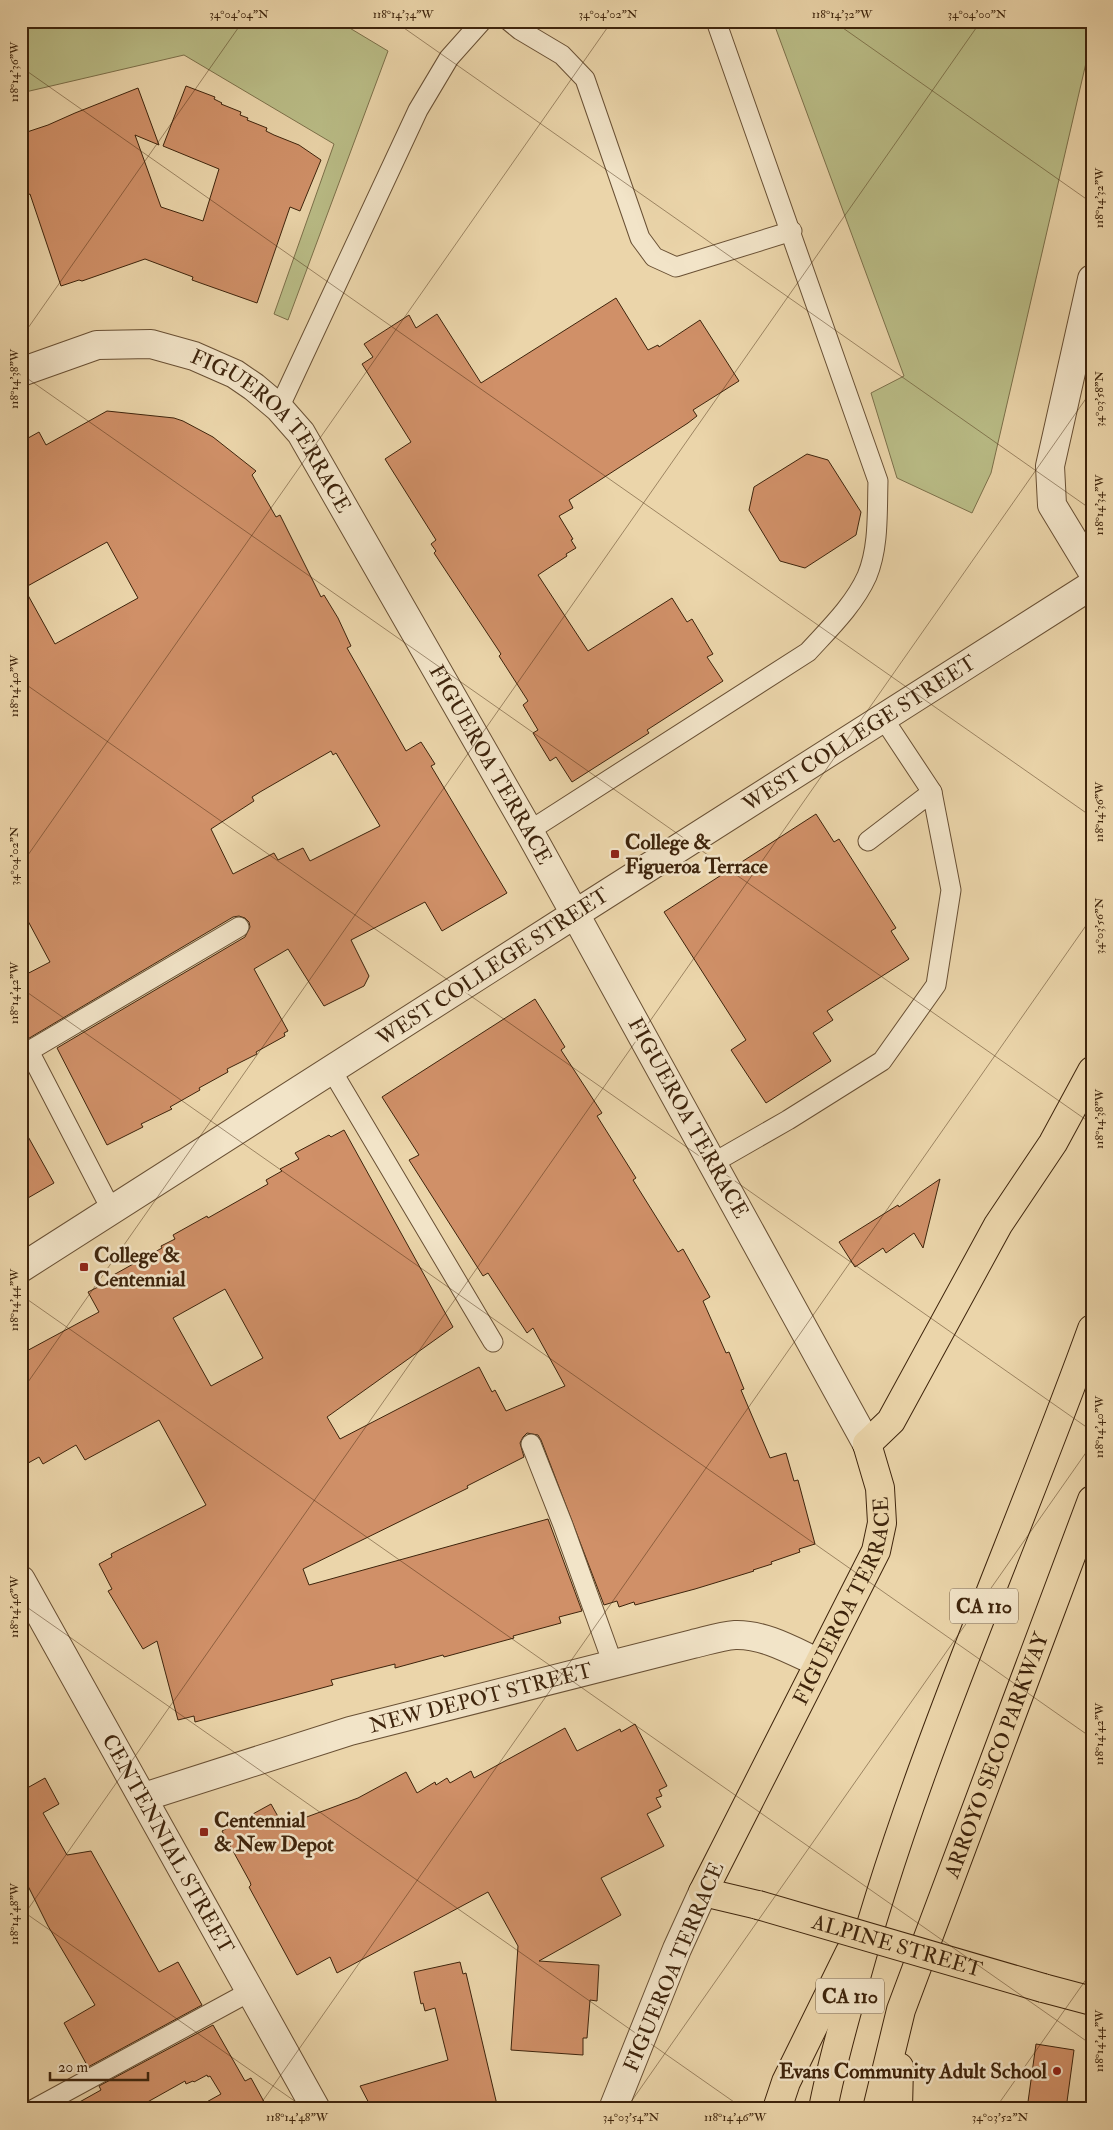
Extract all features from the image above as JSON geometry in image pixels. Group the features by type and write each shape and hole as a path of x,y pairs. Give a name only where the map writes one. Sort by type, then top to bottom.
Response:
{"main road":[{"path":"867,1444 892,1421 998,1226 1052,1143 1092,1071"},
{"name":"CA 110","path":"823,2109 846,2015 882,1885 913,1793 1092,1329"},
{"name":"FIGUEROA TERRACE","path":"703,1892 876,1551 882,1523 880,1488 867,1444"},
{"name":"ARROYO SECO PARKWAY","path":"901,2010 1092,1500"},
{"path":"777,2109 786,2082 882,1885"},
{"name":"ALPINE STREET","path":"703,1892 758,1905 1092,2001"},
{"path":"898,2109 901,2010"},
{"name":"CA 110","path":"877,2109 901,2010"}],"street":[{"path":"1092,280 1050,466 1052,505 1092,571"},
{"name":"FIGUEROA TERRACE","path":"21,372 97,345 152,344 194,356 235,374 254,386 279,408 301,433 529,830 867,1444"},
{"name":"WEST COLLEGE STREET","path":"21,1268 1092,585"},
{"name":"CENTENNIAL STREET","path":"21,1580 144,1797 316,2109"},
{"name":"NEW DEPOT STREET","path":"144,1797 350,1731 735,1635 754,1637 773,1643 819,1663"},
{"name":"FIGUEROA TERRACE","path":"613,2109 677,1949 703,1892"}],"lane":[{"path":"279,408 418,110 449,58 482,21"},
{"path":"508,21 562,55 585,79 640,238 654,257 676,266 792,231"},
{"path":"529,830 808,652 844,612 867,576 877,536 878,482 792,231 716,21"},
{"path":"713,1163 788,1120 882,1061 936,985 951,890 932,792 883,718"},
{"path":"868,841 932,792"},
{"path":"112,1211 29,1051 239,927"},
{"path":"332,1071 493,1342"},
{"path":"531,1444 563,1525 613,1664"},
{"path":"34,2109 251,1992"},
{"path":"21,2104 24,2109"}],"green space":[{"path":"21,21 338,21 388,51 288,320 274,314 334,144 184,55 21,93"},
{"path":"773,21 1092,21 1092,37 991,473 972,513 897,478 871,393 904,376"}],"building":[{"path":"186,86 215,97 214,99 221,104 241,112 240,115 248,118 247,120 267,128 266,131 274,135 299,145 321,160 300,211 290,207 257,303 192,280 193,277 145,259 82,281 79,280 61,286 30,194 21,197 21,134 48,125 138,88 159,145 135,135 161,207 203,221 219,169 163,146"},
{"path":"616,298 648,350 658,345 659,347 700,320 739,381 693,410 697,416 688,423 569,500 573,508 559,516 573,539 571,540 576,548 538,575 588,651 672,598 687,622 692,619 713,654 707,657 723,681 647,730 649,733 572,782 556,757 550,761 533,733 538,730 523,705 528,701 499,656 501,654 434,553 436,551 431,544 436,540 385,459 411,442 362,364 373,357 364,344 409,315 416,328 437,314 481,383"},
{"path":"107,411 174,418 213,437 256,471 252,475 276,517 280,515 321,597 324,595 338,618 351,646 347,648 406,751 421,742 435,764 431,766 507,893 442,931 425,902 351,940 369,976 364,986 324,1006 288,949 254,969 288,1031 284,1033 285,1036 256,1052 257,1054 227,1069 228,1072 170,1107 172,1109 141,1124 143,1127 107,1145 57,1048 245,937 250,927 249,922 245,918 233,917 21,1043 21,977 50,962 21,908 21,442 39,432 46,445","holes":["107,542 138,598 55,644 24,588","331,751 333,755 336,753 380,826 310,861 303,848 278,860 274,853 233,874 211,829 254,801 252,797"]},
{"path":"807,454 828,460 861,512 856,535 805,568 780,561 749,510 754,487"},
{"path":"816,814 834,842 839,839 896,928 891,931 909,959 827,1011 833,1020 813,1033 831,1061 766,1103 731,1050 746,1040 664,912"},
{"path":"535,999 565,1047 561,1050 602,1113 597,1116 636,1178 633,1180 678,1252 683,1249 710,1297 703,1301 726,1353 729,1352 744,1389 741,1390 770,1458 786,1453 794,1481 798,1480 815,1544 799,1549 800,1552 771,1562 772,1564 754,1571 695,1589 635,1605 634,1602 619,1607 617,1601 604,1605 541,1440 538,1435 527,1433 520,1443 524,1457 467,1486 468,1488 303,1569 309,1585 548,1519 582,1611 559,1617 561,1623 444,1657 443,1655 395,1668 395,1664 331,1680 333,1685 195,1722 194,1716 178,1720 157,1641 143,1649 108,1591 112,1589 99,1564 112,1557 111,1554 206,1505 159,1420 85,1460 76,1445 43,1464 39,1457 21,1467 21,1354 99,1312 88,1292 110,1281 108,1278 162,1248 161,1246 175,1239 173,1235 207,1216 208,1218 268,1184 266,1180 282,1171 280,1169 299,1159 295,1153 329,1135 331,1137 344,1130 453,1327 327,1417 340,1439 479,1367 492,1392 495,1390 506,1411 565,1386 533,1328 527,1333 488,1273 483,1276 409,1160 419,1155 382,1097","holes":["225,1289 263,1358 211,1386 173,1318"]},
{"path":"21,1124 54,1183 21,1202"},
{"path":"940,1179 923,1248 914,1233 886,1253 883,1248 855,1267 839,1242 898,1205 899,1207"},
{"path":"635,1724 667,1786 659,1790 662,1796 656,1798 661,1807 647,1814 664,1846 601,1878 621,1915 539,1961 599,1965 597,2001 590,2000 587,2038 583,2038 583,2055 511,2050 518,1946 488,1892 337,1973 330,1957 297,1975 249,1887 251,1885 250,1882 222,1831 271,1804 285,1829 304,1818 358,1798 406,1772 417,1793 435,1782 436,1785 447,1778 450,1783 471,1771 474,1778 565,1728 577,1751 620,1729 621,1732"},
{"path":"21,1773 29,1787 45,1778 59,1804 43,1813 67,1855 91,1851 159,1972 178,1962 202,2005 88,2067 64,2023 95,2005 48,1926 21,1872"},
{"path":"460,1962 463,1974 466,1973 498,2109 372,2109 360,2086 448,2060 435,2008 425,2011 423,2003 421,2004 414,1972"},
{"path":"213,2025 245,2081 251,2078 268,2109 194,2109 221,2094 210,2076 208,2077 207,2075 194,2082 186,2084 185,2081 135,2109 67,2109 101,2090 99,2086"},
{"path":"1036,2044 1074,2050 1066,2109 1027,2109"}],"place":[{"name":"College & Figueroa Terrace","path":"615,854"},
{"name":"College & Centennial","path":"84,1267"},
{"name":"Centennial & New Depot","path":"204,1832"},
{"name":"Evans Community Adult School","path":"1057,2071"}]}
